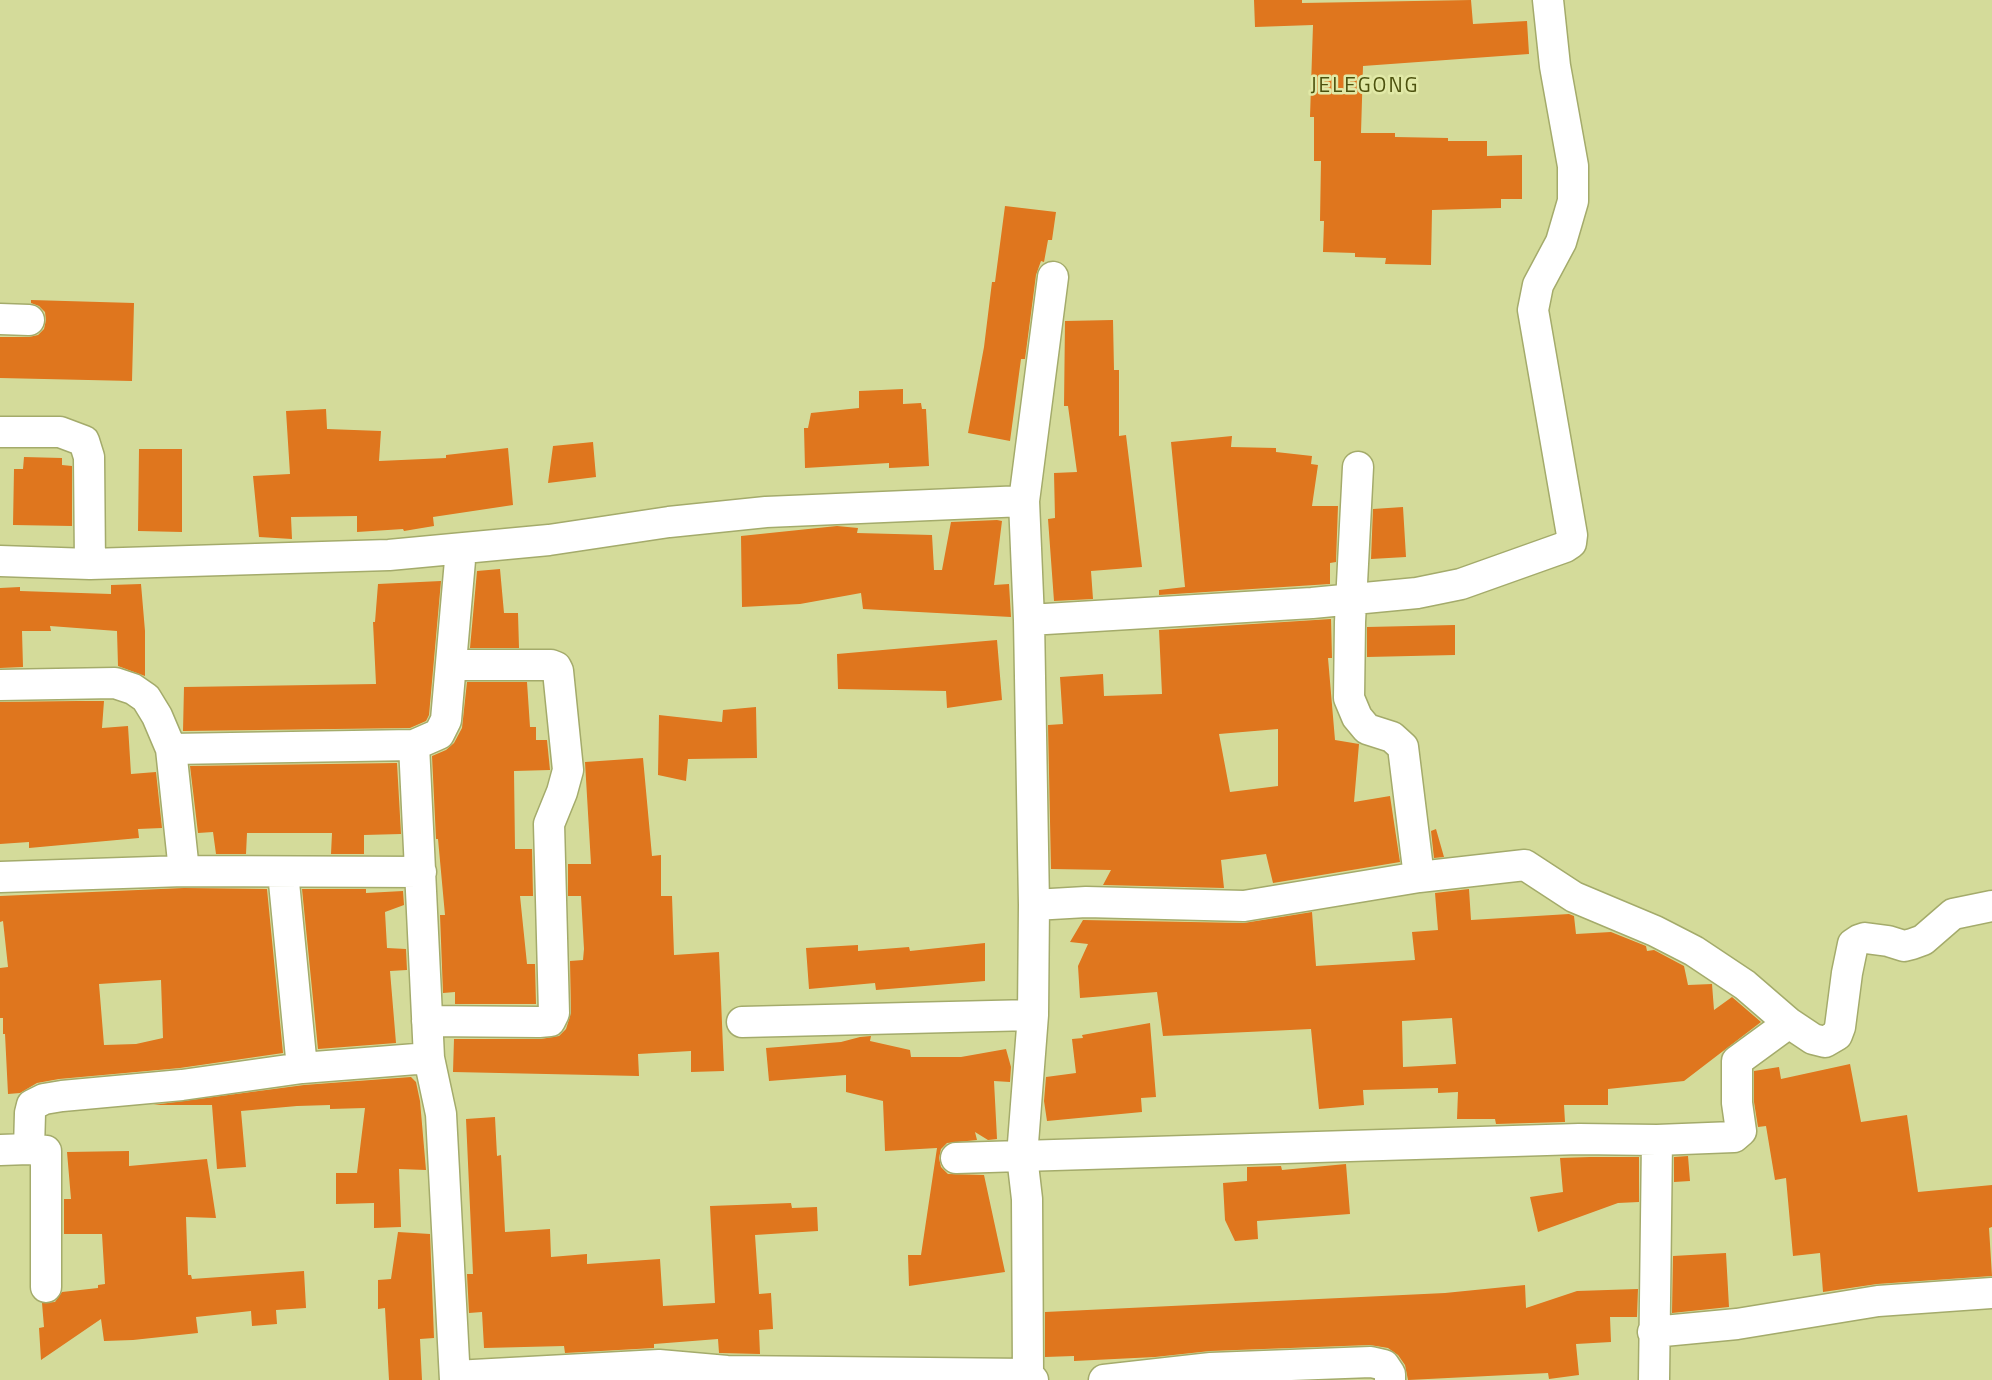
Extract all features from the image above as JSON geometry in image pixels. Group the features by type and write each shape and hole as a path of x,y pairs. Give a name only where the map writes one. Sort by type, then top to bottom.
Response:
{"street":[{"path":"1029,620 1352,600 1417,593 1461,584 1565,548 1571,543 1572,535 1532,310 1538,285 1561,242 1573,201 1573,166 1555,66 1548,0"},
{"path":"414,745 429,1058 441,1114 455,1378 727,1371 1031,1377 1027,1199 1022,1156 1033,1014 1034,905 1024,501 1053,277"},
{"path":"0,432 60,432 84,441 89,457 90,564"},
{"path":"1358,467 1349,698 1357,717 1367,729 1392,737 1403,747 1419,877"},
{"path":"0,561 90,564 344,557 461,549 766,512 1024,501"},
{"path":"171,749 414,745 439,734 446,720 461,549"},
{"path":"427,1021 539,1023 550,1021 554,1013 549,824 568,770 558,671 551,665 451,664"},
{"path":"0,685 116,682 133,688 146,698 171,749 184,871"},
{"path":"1034,905 1086,902 1244,906 1419,877 1525,865 1574,897 1655,931 1694,951 1745,985 1789,1023 1813,1039 1825,1042 1837,1035 1853,944 1864,938 1904,946 1912,944 1923,940 1953,914 1992,906"},
{"path":"0,877 184,871 421,872"},
{"path":"284,872 302,1068"},
{"path":"742,1022 1033,1014"},
{"path":"956,1158 1565,1139 1734,1137 1741,1131 1737,1103 1737,1061 1789,1023"},
{"path":"46,1287 46,1151 14,1150 32,1105 44,1099 175,1086 302,1068 429,1058"},
{"path":"1654,1380 1657,1140"},
{"path":"1653,1332 1737,1324 1878,1301 1992,1293"},
{"path":"1104,1380 1371,1362 1384,1365 1390,1374 1390,1380"}],"building":[{"path":"1254,0 1302,0 1302,3 1471,0 1473,24 1527,21 1529,54 1363,66 1361,133 1395,133 1395,137 1448,138 1448,141 1487,141 1487,156 1522,155 1522,199 1501,199 1501,208 1432,210 1431,265 1385,264 1386,258 1323,252 1324,221 1320,221 1321,161 1314,161 1314,117 1310,117 1313,25 1255,27"},
{"path":"1005,206 1056,212 1052,240 1048,240 1044,262 1041,261 1036,275 1025,359 1021,359 1010,441 968,433 984,347 992,282 995,282"},
{"path":"31,300 134,303 132,381 0,378 0,337 29,337 38,335 44,329 45,312 31,303"},
{"path":"1113,320 1114,370 1119,370 1119,436 1126,435 1142,567 1091,571 1093,599 1054,601 1048,519 1055,518 1054,473 1077,472 1068,406 1064,406 1065,321"},
{"path":"903,389 903,404 921,403 922,409 926,409 929,466 889,468 889,463 805,468 804,428 808,428 811,413 859,408 859,391"},
{"path":"326,409 327,429 381,431 379,461 446,458 446,455 508,448 513,505 433,517 434,526 404,531 357,532 357,516 291,517 292,539 259,537 253,476 290,474 286,411"},
{"path":"1232,436 1231,447 1276,448 1276,452 1312,456 1311,464 1318,465 1312,506 1338,506 1336,562 1330,563 1330,584 1159,595 1159,590 1185,587 1171,442"},
{"path":"593,442 596,477 548,483 553,446"},
{"path":"139,449 182,449 182,532 138,531"},
{"path":"24,457 62,458 62,465 72,466 72,526 13,525 14,469 23,469"},
{"path":"1403,507 1406,557 1371,559 1373,509"},
{"path":"1002,521 994,585 1009,584 1011,617 863,609 861,593 800,604 742,607 741,536 837,526 858,528 857,533 932,535 934,570 942,570 951,522"},
{"path":"500,569 504,613 518,613 519,648 470,648 477,571"},
{"path":"441,581 429,715 426,721 410,728 183,731 184,687 376,684 373,622 378,584"},
{"path":"141,584 145,676 118,666 117,631 50,626 51,631 22,631 23,667 0,668 0,588 111,594 111,585"},
{"path":"1331,619 1332,658 1328,658 1335,740 1359,744 1354,802 1390,796 1400,862 1273,883 1266,854 1221,860 1224,888 1103,885 1111,870 1051,869 1048,725 1063,724 1060,677 1103,674 1104,696 1162,694 1159,630","holes":["1278,729 1278,786 1230,792 1219,734"]},
{"path":"1455,625 1455,655 1367,657 1367,627"},
{"path":"997,640 1002,700 947,708 946,691 838,689 837,654"},
{"path":"467,682 527,682 530,727 536,727 536,740 547,740 550,770 514,771 515,849 532,849 533,896 520,896 527,964 535,964 536,1004 455,1004 455,992 443,993 440,915 445,915 436,839 432,756 454,743 462,728"},
{"path":"104,701 102,728 128,726 131,774 156,772 162,828 138,829 139,838 29,848 29,842 0,844 0,702"},
{"path":"756,707 757,758 688,759 686,781 658,775 659,715 722,722 723,710"},
{"path":"643,758 652,856 661,855 661,896 672,896 674,955 719,952 724,1071 691,1072 691,1051 638,1054 639,1076 453,1072 454,1039 541,1039 559,1036 566,1029 571,1013 570,961 583,960 584,949 581,896 568,896 568,864 591,864 585,762"},
{"path":"397,763 401,834 364,835 364,854 331,854 332,833 247,833 246,854 216,854 213,832 198,833 190,766"},
{"path":"1436,829 1444,857 1434,858 1431,831"},
{"path":"184,888 267,889 283,1053 180,1068 59,1079 37,1083 20,1093 8,1094 5,1034 3,1018 0,1018 0,968 8,967 3,921 0,922 0,896","holes":["161,980 163,1038 136,1044 104,1045 99,984"]},
{"path":"302,889 366,889 366,893 403,891 404,905 385,912 387,948 406,949 407,970 390,971 396,1043 318,1049"},
{"path":"1469,889 1471,920 1569,914 1574,916 1576,934 1611,932 1646,946 1647,951 1654,950 1684,966 1688,985 1712,984 1714,1010 1732,997 1761,1022 1684,1081 1608,1089 1608,1105 1564,1105 1565,1122 1496,1124 1495,1119 1457,1119 1458,1092 1438,1093 1438,1088 1363,1090 1364,1105 1319,1109 1311,1029 1163,1036 1157,992 1080,998 1078,966 1088,944 1070,942 1083,920 1244,923 1312,912 1316,966 1415,960 1412,932 1438,930 1435,893","holes":["1452,1018 1456,1064 1403,1067 1402,1021"]},
{"path":"985,943 985,981 876,990 875,983 809,989 806,948 858,945 858,951 909,947 910,951"},
{"path":"1150,1023 1156,1097 1141,1098 1142,1112 1047,1121 1044,1101 1046,1077 1076,1073 1072,1039"},
{"path":"871,1036 870,1041 910,1050 911,1057 961,1057 1006,1049 1011,1067 1010,1082 994,1081 997,1139 988,1140 975,1132 977,1140 947,1143 941,1149 939,1158 941,1167 948,1174 984,1175 1005,1272 909,1286 908,1255 921,1255 937,1148 885,1151 883,1101 846,1092 846,1075 769,1081 766,1048 841,1042"},
{"path":"1850,1064 1861,1122 1907,1115 1918,1192 1992,1185 1992,1227 1989,1228 1992,1276 1877,1284 1823,1292 1820,1253 1793,1256 1786,1178 1775,1180 1766,1126 1758,1127 1754,1102 1754,1071 1779,1067 1781,1079"},
{"path":"411,1077 416,1082 420,1101 426,1170 399,1169 401,1227 374,1228 374,1203 336,1204 336,1173 357,1173 365,1108 330,1109 330,1105 241,1111 246,1167 217,1169 212,1105 153,1105 304,1085"},
{"path":"495,1117 497,1156 501,1155 505,1232 550,1229 551,1257 587,1254 587,1264 660,1259 663,1306 715,1303 710,1206 791,1203 792,1208 817,1207 818,1231 755,1235 759,1294 771,1293 773,1329 759,1330 760,1354 719,1353 718,1339 654,1344 654,1348 565,1353 564,1346 484,1348 482,1312 469,1313 467,1274 473,1274 466,1119"},
{"path":"129,1151 129,1166 207,1159 216,1218 186,1217 188,1275 191,1275 192,1279 304,1271 306,1308 276,1310 277,1324 252,1326 251,1311 196,1317 198,1333 133,1340 104,1341 101,1319 41,1360 39,1328 44,1327 42,1303 55,1302 62,1292 98,1288 98,1285 105,1284 102,1234 64,1234 64,1199 71,1199 67,1152"},
{"path":"1688,1156 1690,1181 1674,1182 1674,1157"},
{"path":"1639,1157 1639,1202 1618,1203 1538,1232 1530,1197 1563,1192 1560,1158"},
{"path":"1346,1164 1350,1214 1257,1221 1258,1239 1235,1241 1225,1220 1223,1183 1247,1181 1247,1167 1281,1166 1282,1170"},
{"path":"398,1232 430,1234 434,1338 420,1339 422,1380 389,1380 385,1308 378,1309 378,1280 391,1279"},
{"path":"1726,1253 1729,1307 1672,1313 1673,1256"},
{"path":"1525,1285 1526,1308 1577,1291 1638,1289 1637,1317 1610,1317 1611,1342 1576,1344 1579,1375 1549,1379 1548,1373 1408,1380 1405,1365 1398,1355 1388,1348 1370,1345 1210,1351 1074,1361 1074,1356 1045,1357 1045,1312 1445,1293"}],"district":[{"name":"JELEGONG","path":"1365,87"}]}
